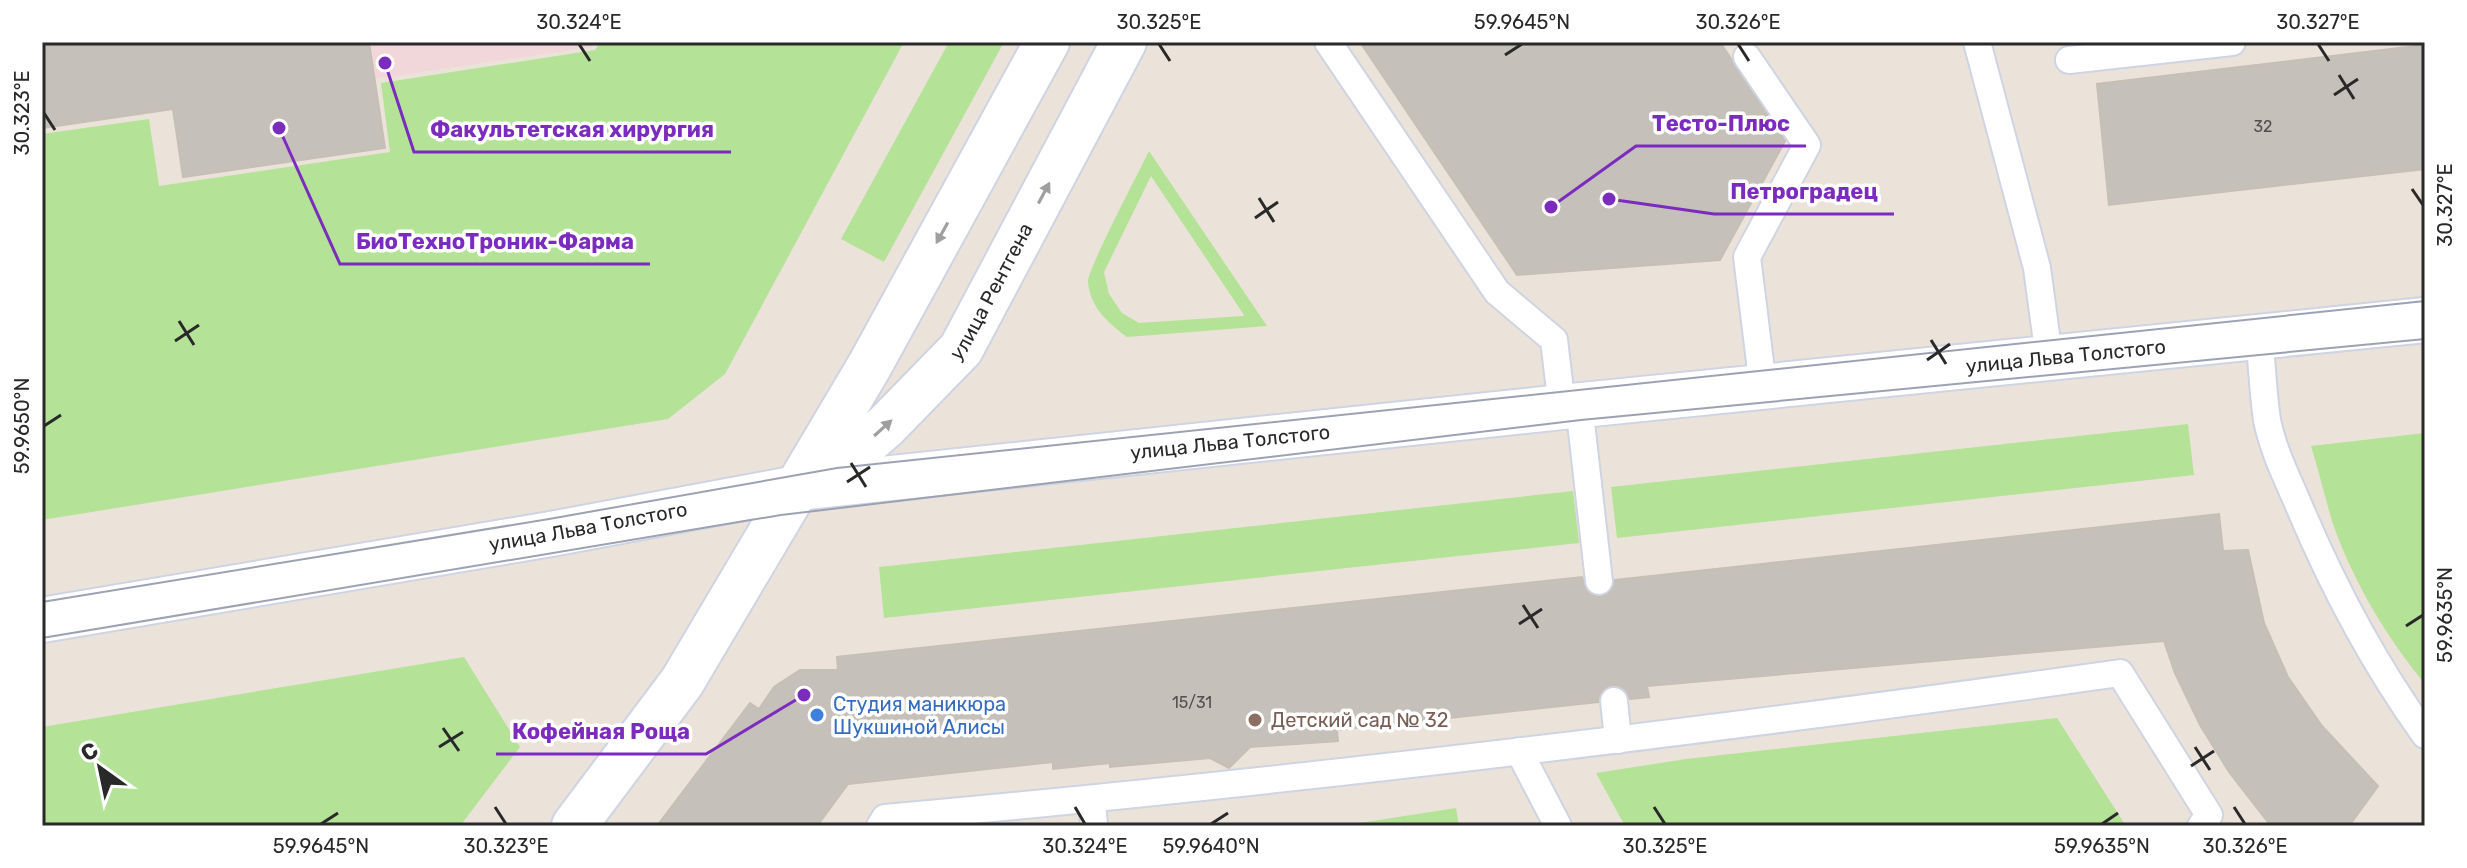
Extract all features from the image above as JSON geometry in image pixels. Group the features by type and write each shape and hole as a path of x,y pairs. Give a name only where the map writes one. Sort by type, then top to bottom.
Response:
{"street":[{"path":"574,826 682,682 870,365 1047,42"},
{"name":"улица Рентгена","path":"797,488 837,468 886,426 961,349 1124,42"},
{"name":"улица Льва Толстого","path":"42,620 551,534 797,488 2425,320"}],"lane":[{"path":"1328,42 1497,292 1554,340 1571,406 1599,581"},
{"path":"1977,42 2037,268 2049,357"},
{"path":"2069,60 2232,42"},
{"path":"1747,57 1807,145 1747,257 1763,386"},
{"path":"2259,335 2268,421 2276,453 2311,535 2361,636 2388,683 2425,735"},
{"path":"880,826 885,818 1092,800 1618,740 2120,673 2209,815 2201,826"},
{"path":"1614,701 1618,740"},
{"path":"1519,751 1558,826"},
{"path":"1092,800 1094,826"}],"shaded area":[{"path":"42,42 595,42 592,47 42,128"}],"green space":[{"path":"600,42 904,42 725,374 668,419 42,520 42,134 149,119 159,186 390,152 381,83 595,50"},
{"path":"949,42 1004,42 884,262 841,239"},
{"path":"1149,151 1267,326 1127,337 1101,314 1089,291 1090,274","holes":["1151,176 1244,315 1139,323 1122,313 1109,294 1104,272"]},
{"path":"2188,424 2194,475 1617,538 1611,487"},
{"path":"2425,433 2425,684 2384,628 2350,567 2333,524 2311,446"},
{"path":"1573,491 1579,543 884,618 879,567"},
{"path":"464,657 520,747 460,826 42,826 42,727"},
{"path":"2057,718 2126,826 1625,826 1596,773 1686,759"},
{"path":"1456,808 1459,826 1340,826"}],"building":[{"path":"42,42 369,42 385,148 183,177 173,109 42,128"},
{"path":"1360,42 1720,42 1785,141 1720,260 1517,275"},
{"path":"2425,45 2425,169 2109,205 2097,84"},
{"path":"2219,514 2223,551 2248,550 2264,623 2288,677 2322,726 2378,786 2349,826 2271,826 2229,772 2200,725 2175,673 2164,641 1647,686 1649,697 1630,699 1621,687 1612,685 1600,694 1598,702 1337,730 1338,741 1250,747 1229,768 1210,758 1053,769 1053,762 848,784 817,826 657,826 750,703 759,709 774,687 800,670 838,670 837,657 1582,577 1587,591 1600,597 1609,593 1615,580"}],"tram line":[{"path":"42,602 549,519 837,468 2425,301"},
{"path":"42,638 781,515 1581,420 2425,339"}],"place":[{"name":"Факультетская хирургия","path":"385,63"},
{"name":"БиоТехноТроник-Фарма","path":"279,128"},
{"name":"Петроградец","path":"1609,199"},
{"name":"Тесто-Плюс","path":"1551,207"},
{"name":"Кофейная Роща","path":"804,695"},
{"name":"Студия маникюра Шукшиной Алисы","path":"817,715"},
{"name":"Детский сад № 32","path":"1255,720"}]}
